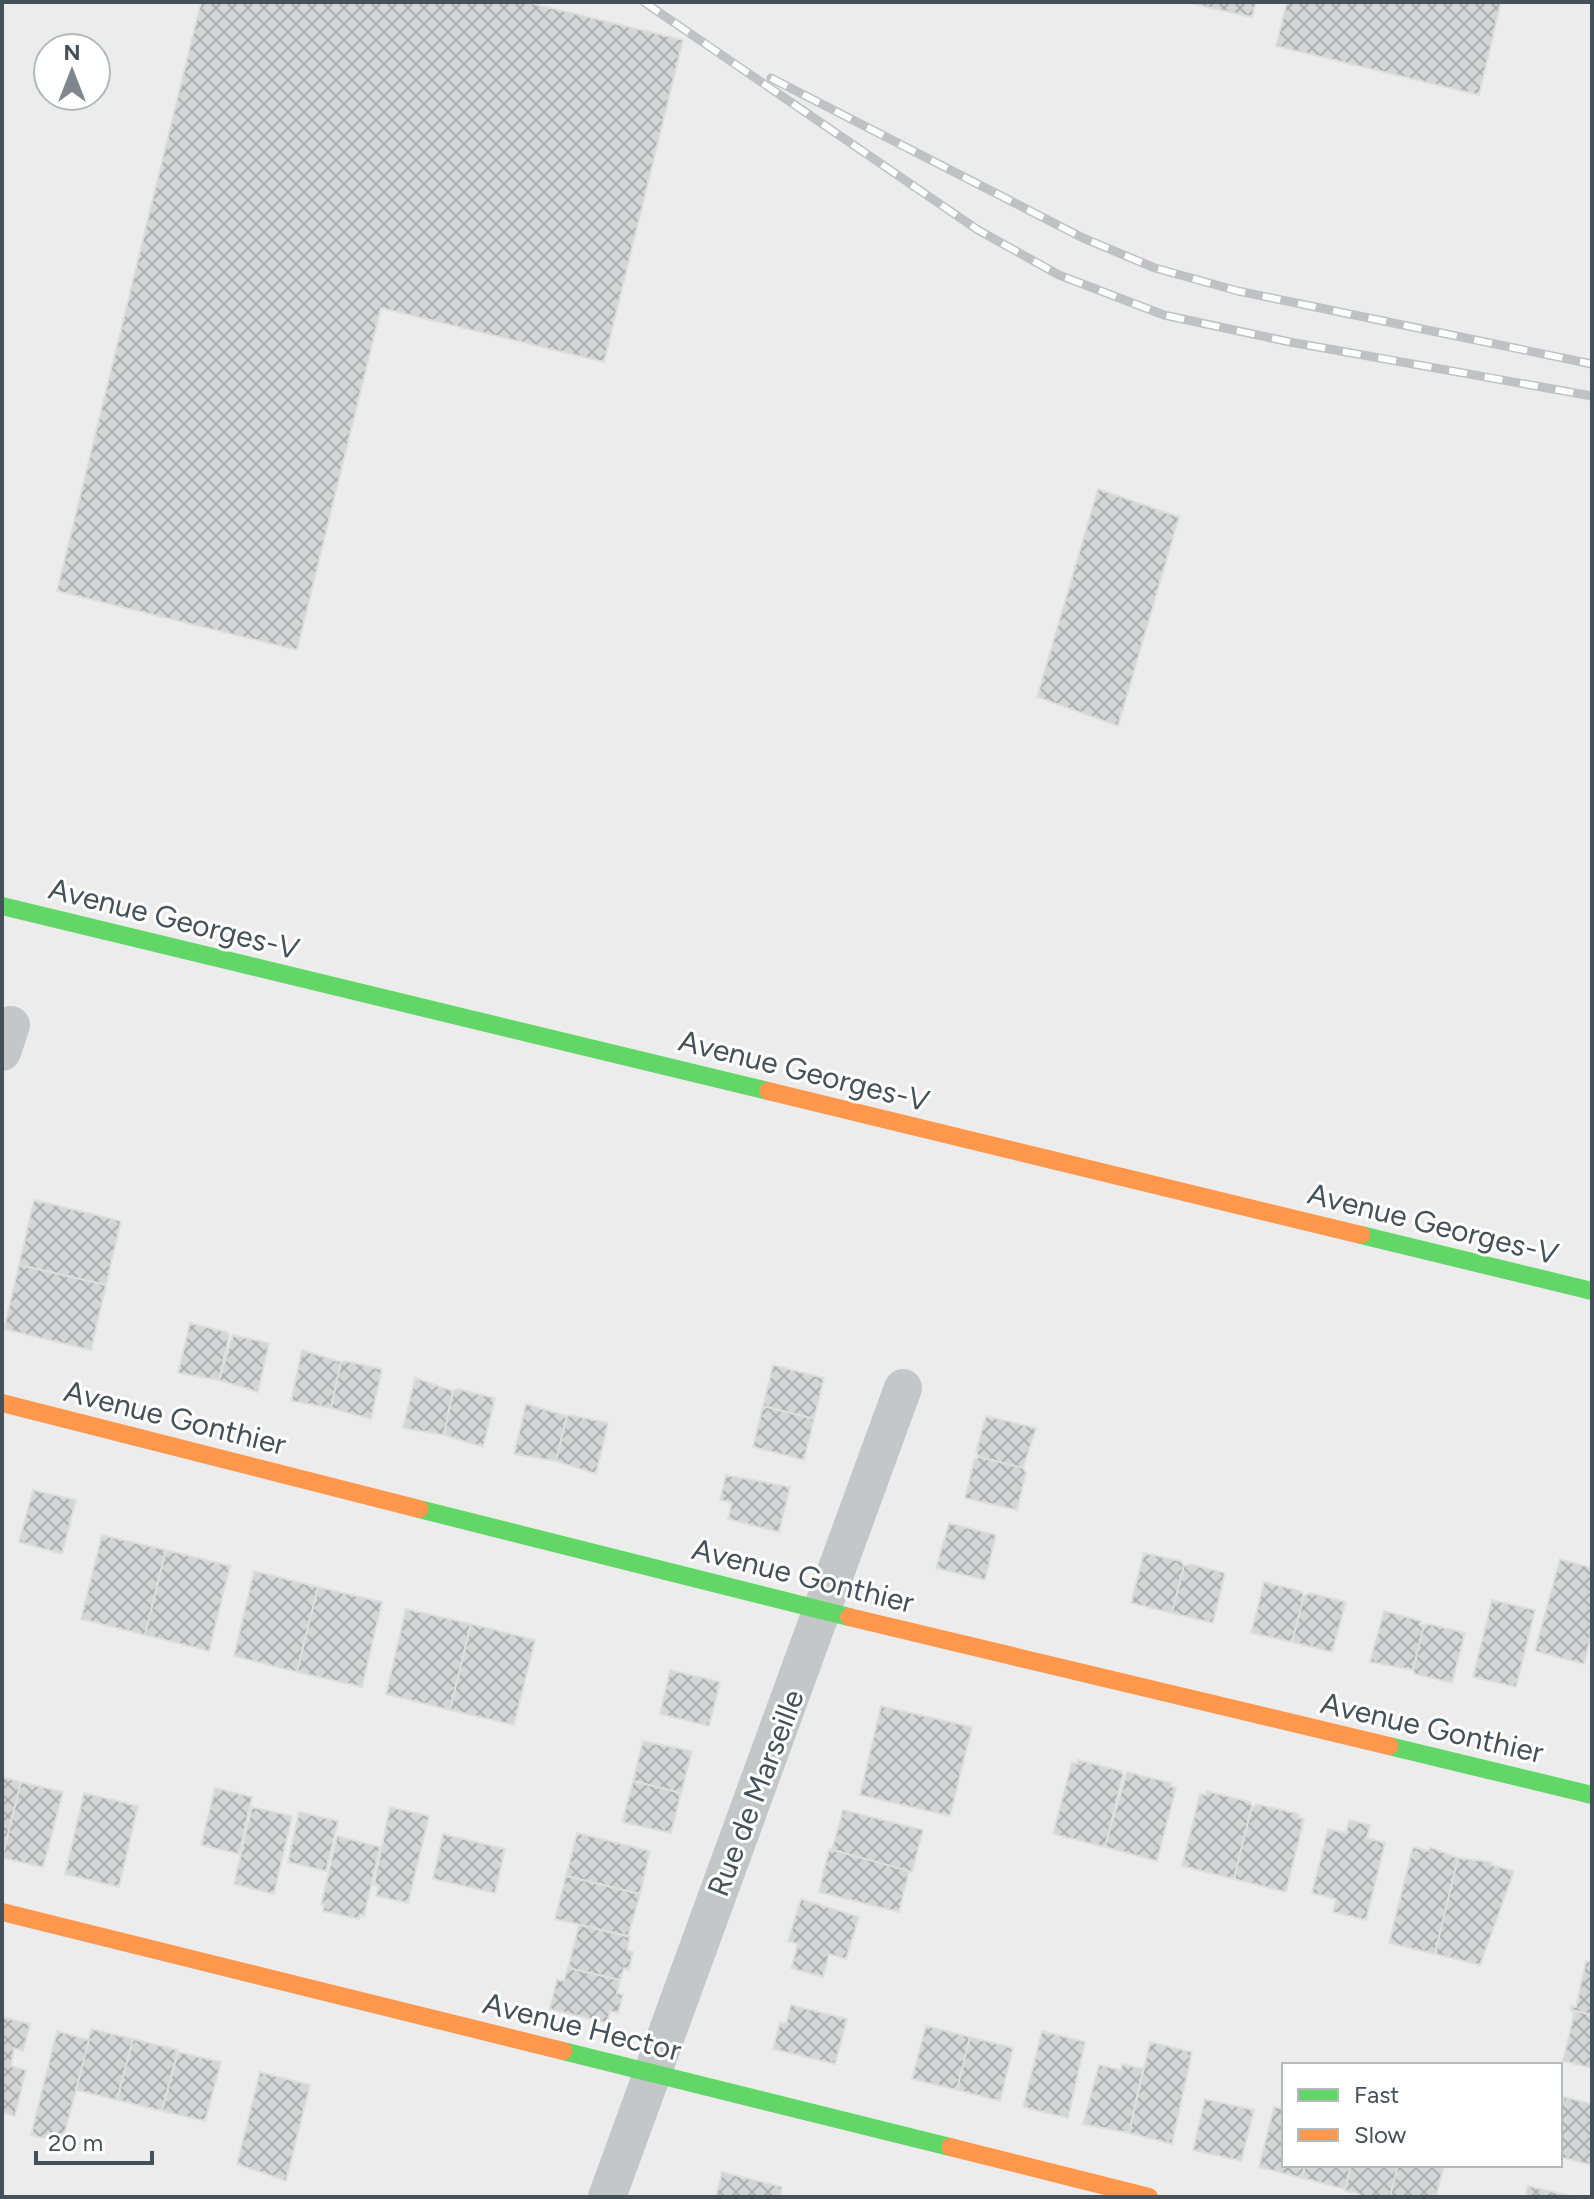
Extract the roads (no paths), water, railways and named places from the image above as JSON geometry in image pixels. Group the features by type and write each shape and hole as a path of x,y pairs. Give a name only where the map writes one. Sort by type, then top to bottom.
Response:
{"street":[{"name":"Avenue Georges-V","path":"2,906 1592,1291"},
{"name":"Rue de Marseille","path":"607,2197 824,1611 903,1388"},
{"name":"Avenue Gonthier","path":"2,1403 824,1611 1592,1795"},
{"name":"Avenue Hector","path":"2,1912 1149,2197"}],"railway":[{"path":"644,2 978,230 1059,275 1164,315 1290,342 1592,396"},
{"path":"771,78 1083,238 1155,268 1238,291 1592,364"}]}
